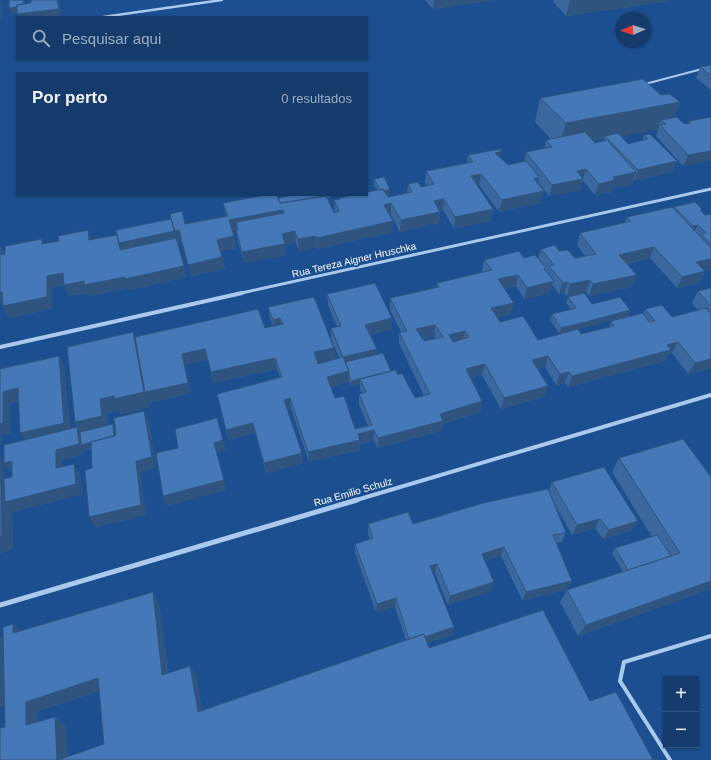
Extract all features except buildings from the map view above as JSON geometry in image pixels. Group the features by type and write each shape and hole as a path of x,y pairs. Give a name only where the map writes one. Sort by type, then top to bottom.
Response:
{"street":[{"path":"109,16 222,0"},
{"name":"Rua Tereza Aigner Hruschka","path":"0,347 711,189"},
{"name":"Rua Emilio Schulz","path":"0,605 711,395"}],"lane":[{"path":"644,84 704,69"},
{"path":"670,760 620,681 621,670 624,662 711,636"}]}
